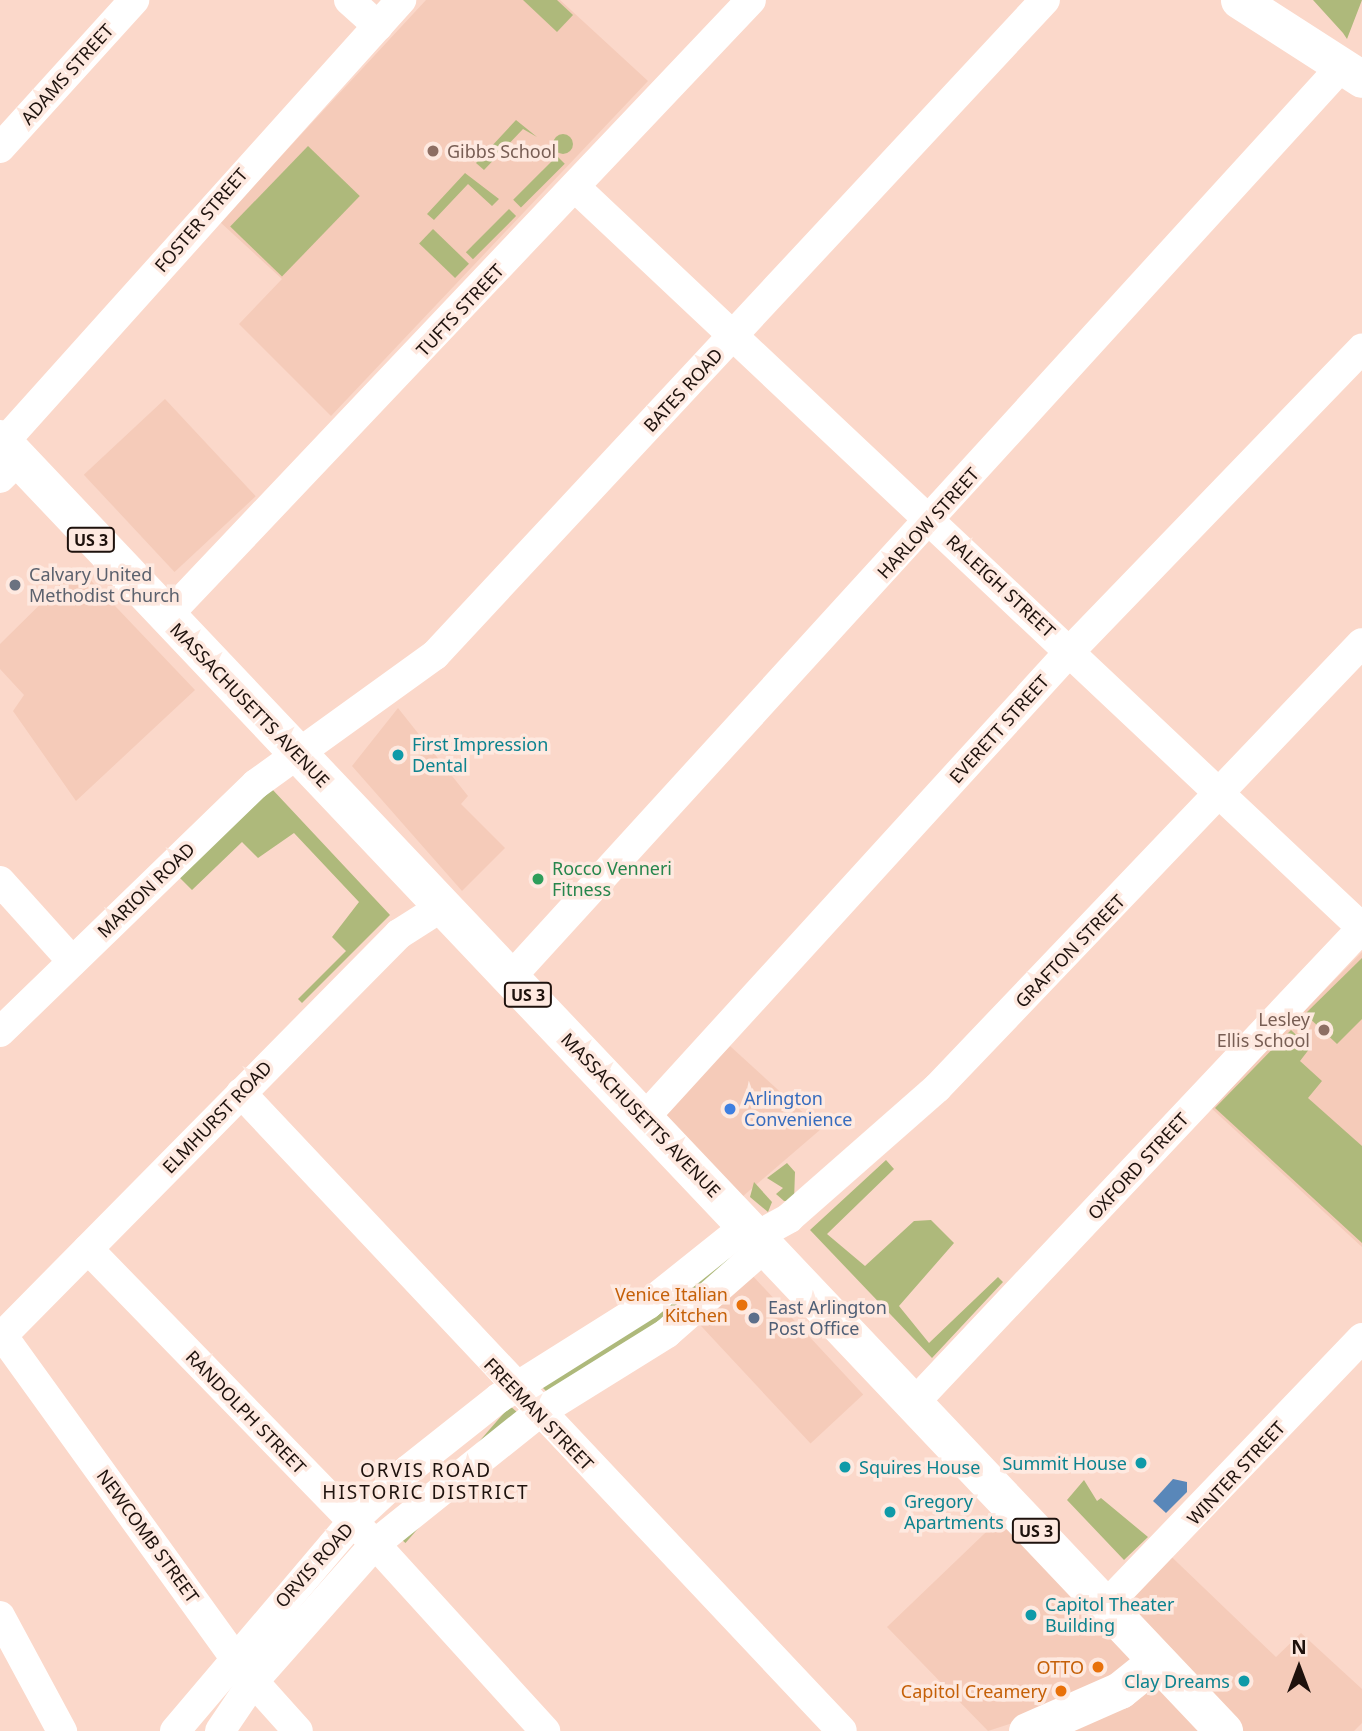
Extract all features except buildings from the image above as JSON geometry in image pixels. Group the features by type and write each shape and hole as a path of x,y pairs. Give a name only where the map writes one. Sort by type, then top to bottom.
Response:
{"highway":[{"name":"MASSACHUSETTS AVENUE","path":"5,455 166,617 511,977 1224,1731"}],"main road":[{"path":"1239,0 1352,72"},
{"path":"1284,0 1352,72"},
{"path":"1027,1731 1120,1690 1156,1661"}],"street":[{"name":"ADAMS STREET","path":"0,148 134,0"},
{"path":"349,0 378,26"},
{"name":"FOSTER STREET","path":"5,455 401,0"},
{"name":"TUFTS STREET","path":"166,617 576,188 751,0"},
{"name":"BATES ROAD","path":"298,755 435,655 1045,0"},
{"name":"HARLOW STREET","path":"511,977 930,521 1352,72"},
{"name":"RALEIGH STREET","path":"576,188 1071,650 1362,928"},
{"name":"EVERETT STREET","path":"644,1118 1071,650 1362,349"},
{"name":"GRAFTON STREET","path":"757,1236 789,1218 937,1087 1362,643"},
{"name":"MARION ROAD","path":"0,1032 256,784 298,755"},
{"path":"0,881 72,961"},
{"name":"ELMHURST ROAD","path":"1,1337 399,934 443,906"},
{"name":"OXFORD STREET","path":"914,1404 1362,928"},
{"name":"FREEMAN STREET","path":"240,1093 537,1414 842,1731"},
{"name":"ORVIS ROAD","path":"175,1731 234,1655 352,1522 516,1389 757,1236"},
{"name":"ORVIS ROAD","path":"220,1731 253,1682 375,1544 537,1414 667,1333 757,1236"},
{"name":"RANDOLPH STREET","path":"88,1249 375,1544 545,1731"},
{"name":"NEWCOMB STREET","path":"1,1337 253,1682 298,1731"},
{"name":"WINTER STREET","path":"1106,1605 1362,1338"},
{"path":"0,1616 62,1731"}],"shaded area":[{"name":"Gibbs School","path":"426,0 560,0 648,81 331,416 239,324 282,279 220,222"},
{"path":"165,399 256,496 175,572 84,475"},
{"path":"78,567 195,690 76,801 13,711 24,695 0,669 0,644"},
{"path":"398,708 468,796 461,804 505,848 462,891 352,766"},
{"name":"Lesley Ellis School","path":"1362,952 1362,1247 1210,1107"},
{"path":"730,1046 821,1129 742,1197 663,1114"},
{"path":"750,1273 863,1394 811,1444 697,1322"},
{"path":"1007,1512 1090,1601 1154,1540 1276,1657 1301,1633 1362,1689 1362,1723 1354,1731 1071,1731 1061,1707 988,1731 887,1627"}],"green space":[{"path":"523,0 557,0 573,15 557,32"},
{"path":"1313,0 1362,0 1347,39 1343,33"},
{"path":"516,120 537,137 523,129 484,170 476,163"},
{"path":"559,134 567,134 573,144 567,154 559,154 553,148 553,140"},
{"path":"308,146 360,196 282,277 230,227"},
{"path":"557,156 565,164 521,208 513,200"},
{"path":"465,173 499,199 492,206 468,184 434,220 427,214"},
{"path":"509,209 516,216 473,259 466,252"},
{"path":"433,229 469,264 455,278 419,243"},
{"path":"272,789 390,915 302,1003 298,999 346,951 332,937 359,902 294,833 258,858 242,842 192,890 179,877"},
{"path":"1362,958 1362,1019 1337,1044 1305,1014"},
{"name":"Lesley Ellis School","path":"1291,1030 1310,1048 1300,1061 1322,1081 1308,1098 1362,1146 1362,1243 1215,1108"},
{"path":"886,1160 894,1169 827,1234 865,1266 914,1221 931,1220 954,1243 899,1306 929,1343 998,1277 1003,1282 932,1358 810,1230"},
{"path":"787,1163 795,1172 794,1201 784,1201 776,1194 783,1188 767,1178"},
{"path":"754,1182 772,1202 768,1212 750,1197"},
{"path":"728,1253 730,1260 678,1308 550,1395 542,1387"},
{"path":"510,1406 518,1413 405,1543 397,1536"},
{"path":"1084,1480 1097,1501 1101,1498 1148,1537 1124,1560 1067,1500"}],"water":[{"path":"1173,1479 1187,1482 1187,1492 1166,1513 1153,1501"}],"place":[{"name":"Gibbs School","path":"433,151"},
{"name":"Calvary United Methodist Church","path":"15,585"},
{"name":"First Impression Dental","path":"398,755"},
{"name":"Rocco Venneri Fitness","path":"538,879"},
{"name":"Lesley Ellis School","path":"1324,1030"},
{"name":"Arlington Convenience","path":"730,1109"},
{"name":"Venice Italian Kitchen","path":"742,1305"},
{"name":"East Arlington Post Office","path":"754,1318"},
{"name":"Summit House","path":"1141,1463"},
{"name":"Squires House","path":"845,1467"},
{"name":"Gregory Apartments","path":"890,1512"},
{"name":"Capitol Theater Building","path":"1031,1615"},
{"name":"OTTO","path":"1098,1667"},
{"name":"Clay Dreams","path":"1244,1681"},
{"name":"Capitol Creamery","path":"1061,1691"}],"district":[{"name":"ORVIS ROAD HISTORIC DISTRICT","path":"426,1482"}]}
